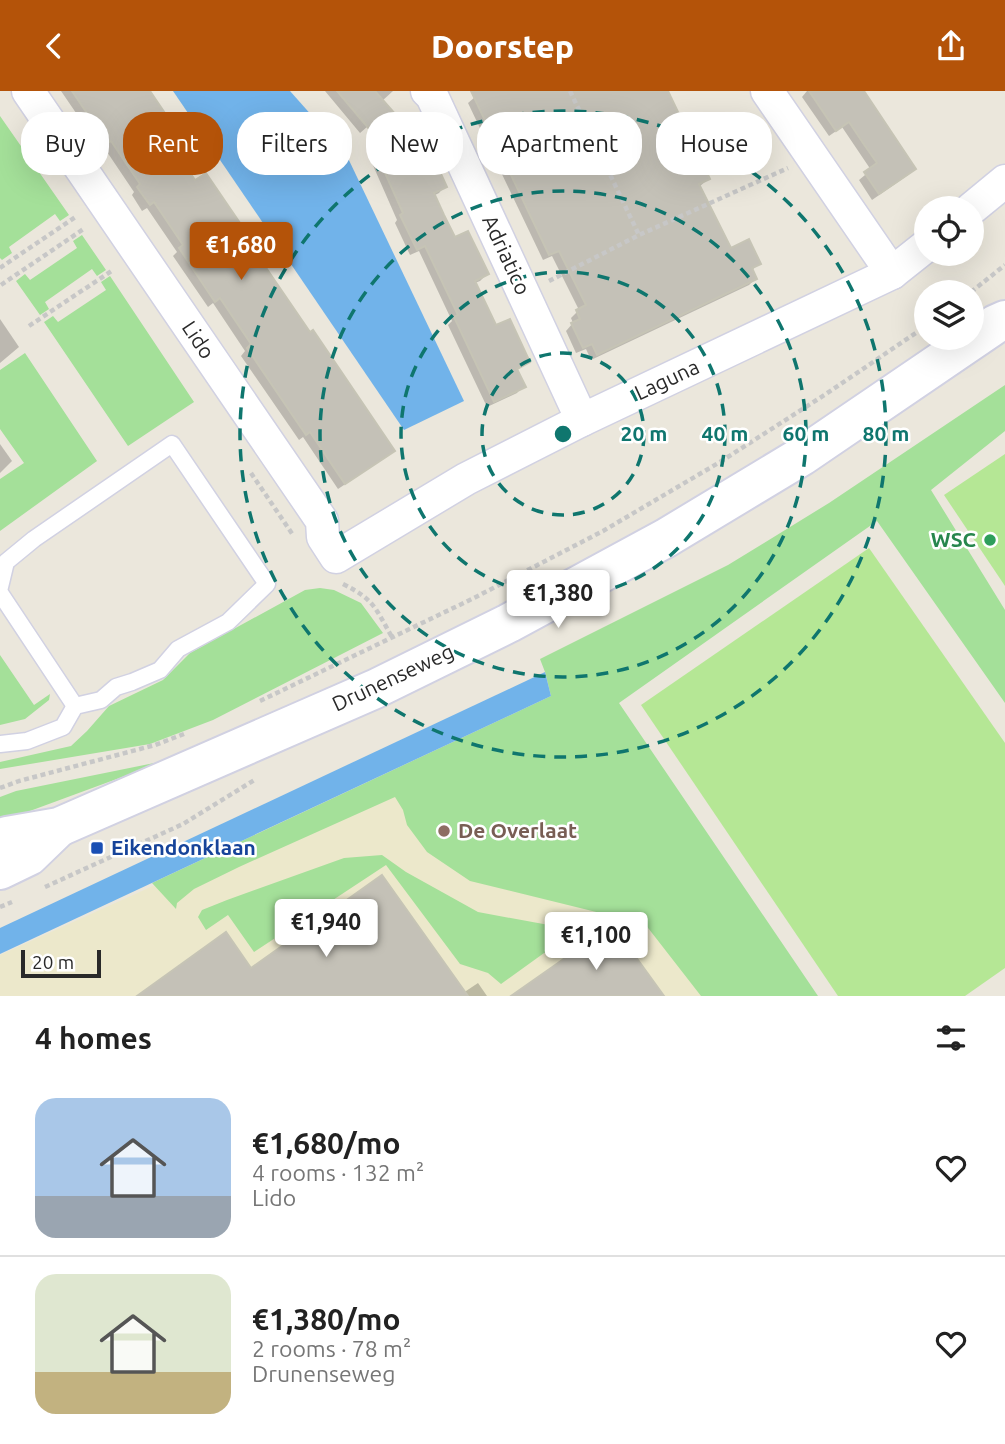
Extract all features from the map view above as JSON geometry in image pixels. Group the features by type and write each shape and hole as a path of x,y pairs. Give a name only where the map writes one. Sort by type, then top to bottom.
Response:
{"street":[{"name":"Lido","path":"28,91 322,521 323,537 336,557"},
{"name":"Adriatico","path":"427,91 432,96 582,420"},
{"path":"767,91 892,273"},
{"path":"984,198 1005,181"},
{"name":"Laguna","path":"336,557 466,479 582,420 892,273 914,256"},
{"name":"Drunenseweg","path":"0,840 7,836 59,827 375,689 521,617 666,538 802,456 1002,319"},
{"name":"Drunenseweg","path":"0,870 29,856 59,827"}],"lane":[{"path":"0,587 6,562 34,539 172,444 267,584 228,622 178,649 160,670 116,687 102,700 75,706 63,727 27,741 0,744"},
{"path":"0,593 75,706"}],"path":[{"path":"570,91 639,235"},
{"path":"524,294 639,235 812,157"},
{"path":"0,268 76,216"},
{"path":"1,285 85,228"},
{"path":"984,282 1005,265"},
{"path":"29,327 113,270"},
{"name":"Drunenseweg","path":"256,703 474,598 603,531 720,462 914,334"},
{"path":"0,788 155,745 194,730"}],"shaded area":[{"name":"De Overlaat","path":"548,708 704,996 0,996 0,955"}],"green space":[{"path":"0,116 21,146 21,175 41,175 69,215 60,221 55,214 9,247 12,253 2,260"},
{"path":"82,235 106,270 97,276 92,269 45,302 49,309 40,315 16,281 25,274 30,280 77,248 73,241"},
{"path":"110,276 194,402 128,446 44,322 53,316 58,322 106,290 101,282"},
{"path":"25,353 97,461 0,531 0,479 24,463 0,429 0,370"},
{"path":"1005,385 1005,431 931,490 1005,610 1005,703 877,521 619,703 818,996 701,996 645,924 470,881 427,852 407,825 403,810 395,797 194,889 177,903 176,909 152,883 551,696 540,659 728,565 829,503"},
{"name":"WSC","path":"1005,454 1005,586 944,495"},
{"path":"869,548 1005,743 1005,968 965,996 838,996 641,705"},
{"path":"305,590 334,590 361,603 383,633 213,720 150,744 0,769 0,762 71,746 109,706 163,680 190,653"},
{"path":"0,655 34,705 50,694 49,700 25,719 0,725"},
{"path":"164,761 0,822 0,797 16,791"},
{"path":"382,855 406,872 478,912 576,930 501,984 488,973 460,964 386,865 254,952 228,915 206,930 198,917 202,910 344,858"}],"water":[{"path":"173,91 290,91 309,112 237,112 237,175 352,175 352,167 464,401 404,430 223,164 223,112 187,112"},
{"path":"545,672 551,696 0,954 0,928"}],"building":[{"path":"72,91 150,91 164,112 123,112 123,159 111,141 109,142 109,112 86,112"},
{"path":"337,91 375,91 393,112 366,112 366,125"},
{"path":"471,91 668,91 678,112 656,112 656,175 708,175 710,179 699,184 731,248 749,239 761,264 752,268 757,279 597,355 592,344 583,348 571,323 580,319 576,310 586,305 559,251 549,255 511,175 642,175 642,112 481,112"},
{"path":"809,91 864,91 916,169 879,194 864,172 877,163 849,122 836,131"},
{"path":"134,175 192,175 195,180 207,175 261,254 258,256 310,332 313,330 395,451 345,484 310,432 306,435 247,348 251,344 220,298 215,302 179,248 183,245 154,202 150,205 137,187 140,184"},
{"path":"386,175 442,175 447,187 434,193 455,237 468,231 489,274 475,281 496,325 510,319 530,362 517,369 526,387 494,402 454,317 458,315 425,246 417,250 400,215 403,213"},
{"path":"382,875 468,996 137,996 226,932 251,968"},
{"path":"612,924 664,996 511,996 558,963"}],"place":[{"name":"WSC","path":"990,540"},
{"name":"De Overlaat","path":"444,831"},
{"name":"Eikendonklaan","path":"97,848"}]}
